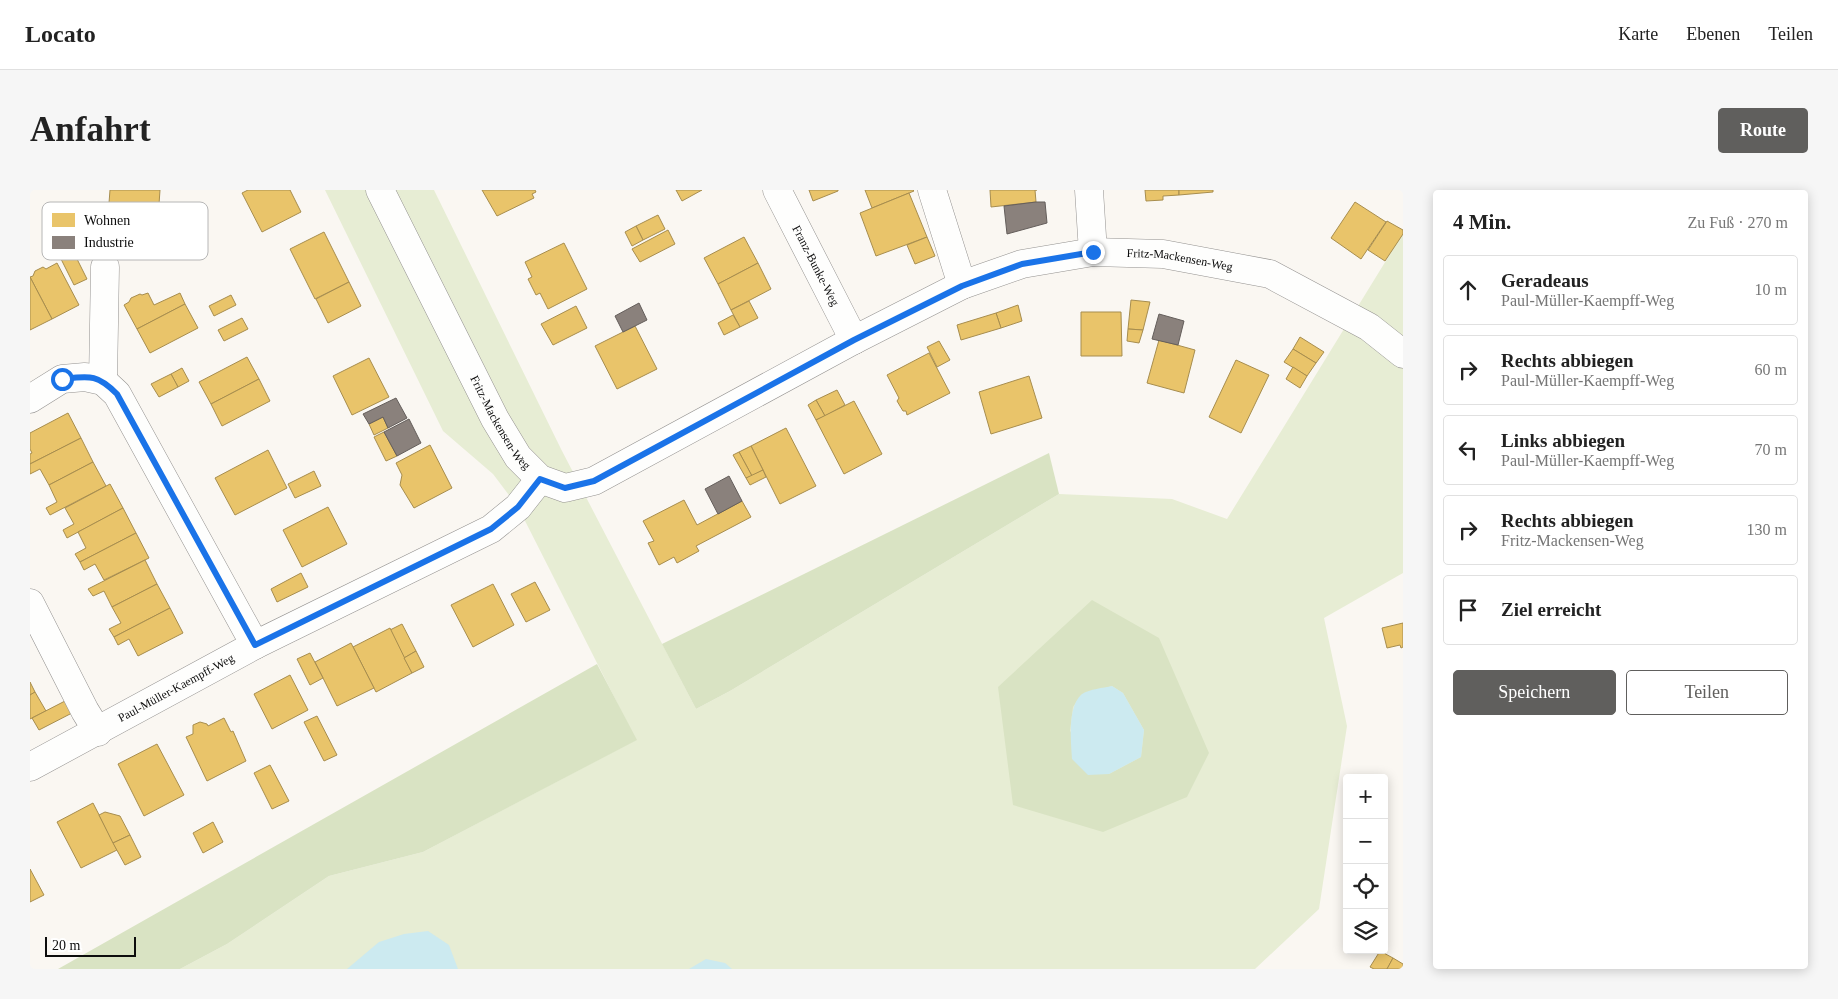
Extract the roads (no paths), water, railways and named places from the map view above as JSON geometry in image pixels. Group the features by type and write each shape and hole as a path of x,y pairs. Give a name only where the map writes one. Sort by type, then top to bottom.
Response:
{"street":[{"name":"Fritz-Mackensen-Weg","path":"380,190 495,419 518,457 540,479 565,488 594,481 854,340 962,286 1022,264 1093,252 1164,254 1270,274 1370,327 1403,354"},
{"name":"Franz-Bunke-Weg","path":"777,190 854,340"},
{"path":"932,190 962,286"},
{"path":"1089,190 1093,252"},
{"path":"103,381 105,267"},
{"path":"30,399 62,379 85,377 103,381 117,394 255,645"},
{"name":"Paul-Müller-Kaempff-Weg","path":"30,767 98,732 255,645 491,529 518,507 540,479"},
{"path":"30,603 85,711 98,732"}],"water":[{"path":"1112,686 1123,693 1144,730 1141,757 1109,774 1088,775 1072,759 1071,725 1074,707 1077,700 1085,692"},
{"path":"428,931 449,945 458,969 347,969 379,942 404,934"},
{"path":"706,959 725,963 732,969 689,969"}]}
